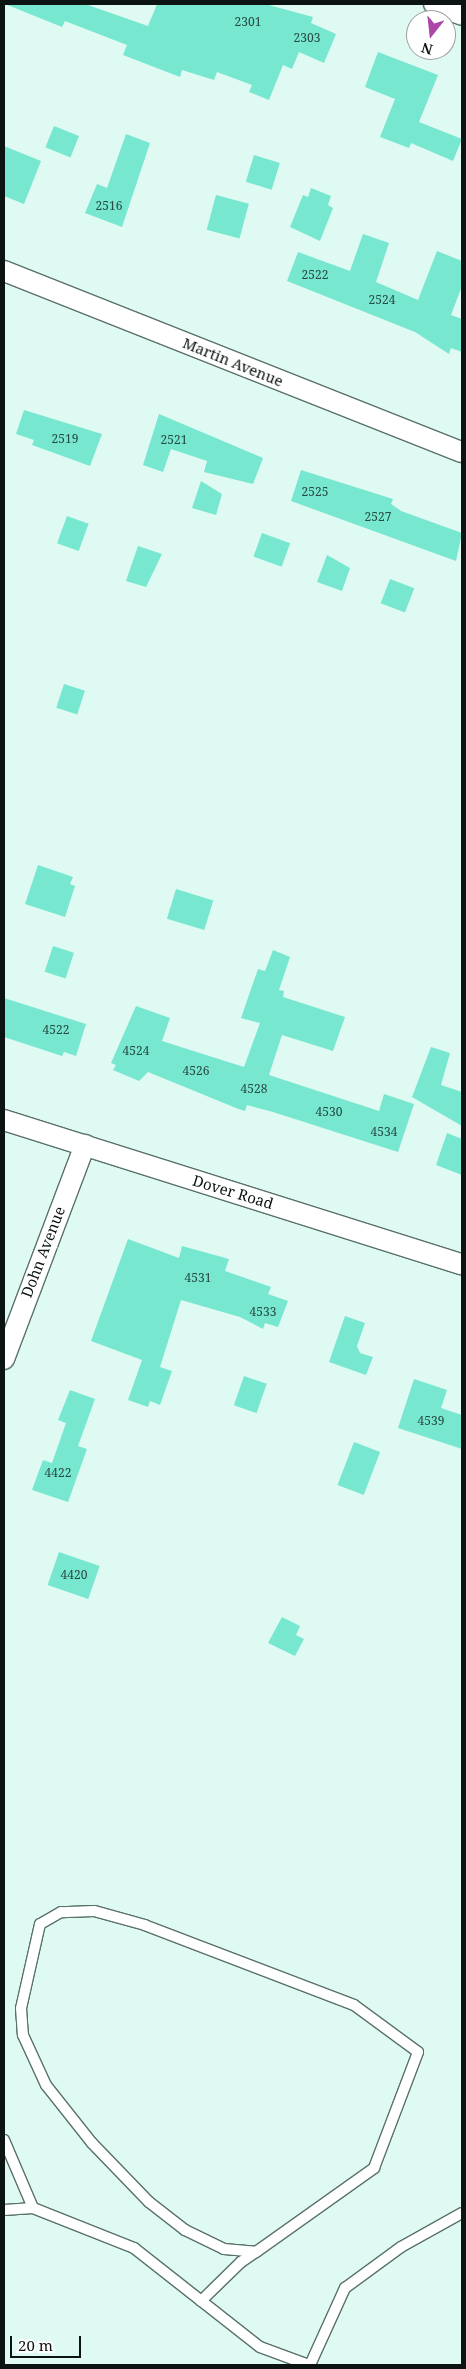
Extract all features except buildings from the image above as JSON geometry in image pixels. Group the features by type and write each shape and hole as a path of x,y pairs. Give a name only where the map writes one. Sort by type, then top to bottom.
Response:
{"street":[{"path":"434,4 462,15"},
{"name":"Martin Avenue","path":"4,271 462,452"},
{"name":"Dover Road","path":"4,1120 462,1264"},
{"name":"Dohn Avenue","path":"4,1359 85,1145"}],"lane":[{"path":"201,2301 256,2252 374,2168 418,2052 354,2005 145,1925 94,1911 60,1912 40,1924 22,2008 23,2035 46,2086 92,2143 149,2202 185,2230 224,2249 256,2252"},
{"path":"4,2140 33,2208"},
{"path":"4,2210 33,2208 74,2220 134,2248 260,2347 309,2365 345,2288 401,2247 462,2213"}]}
